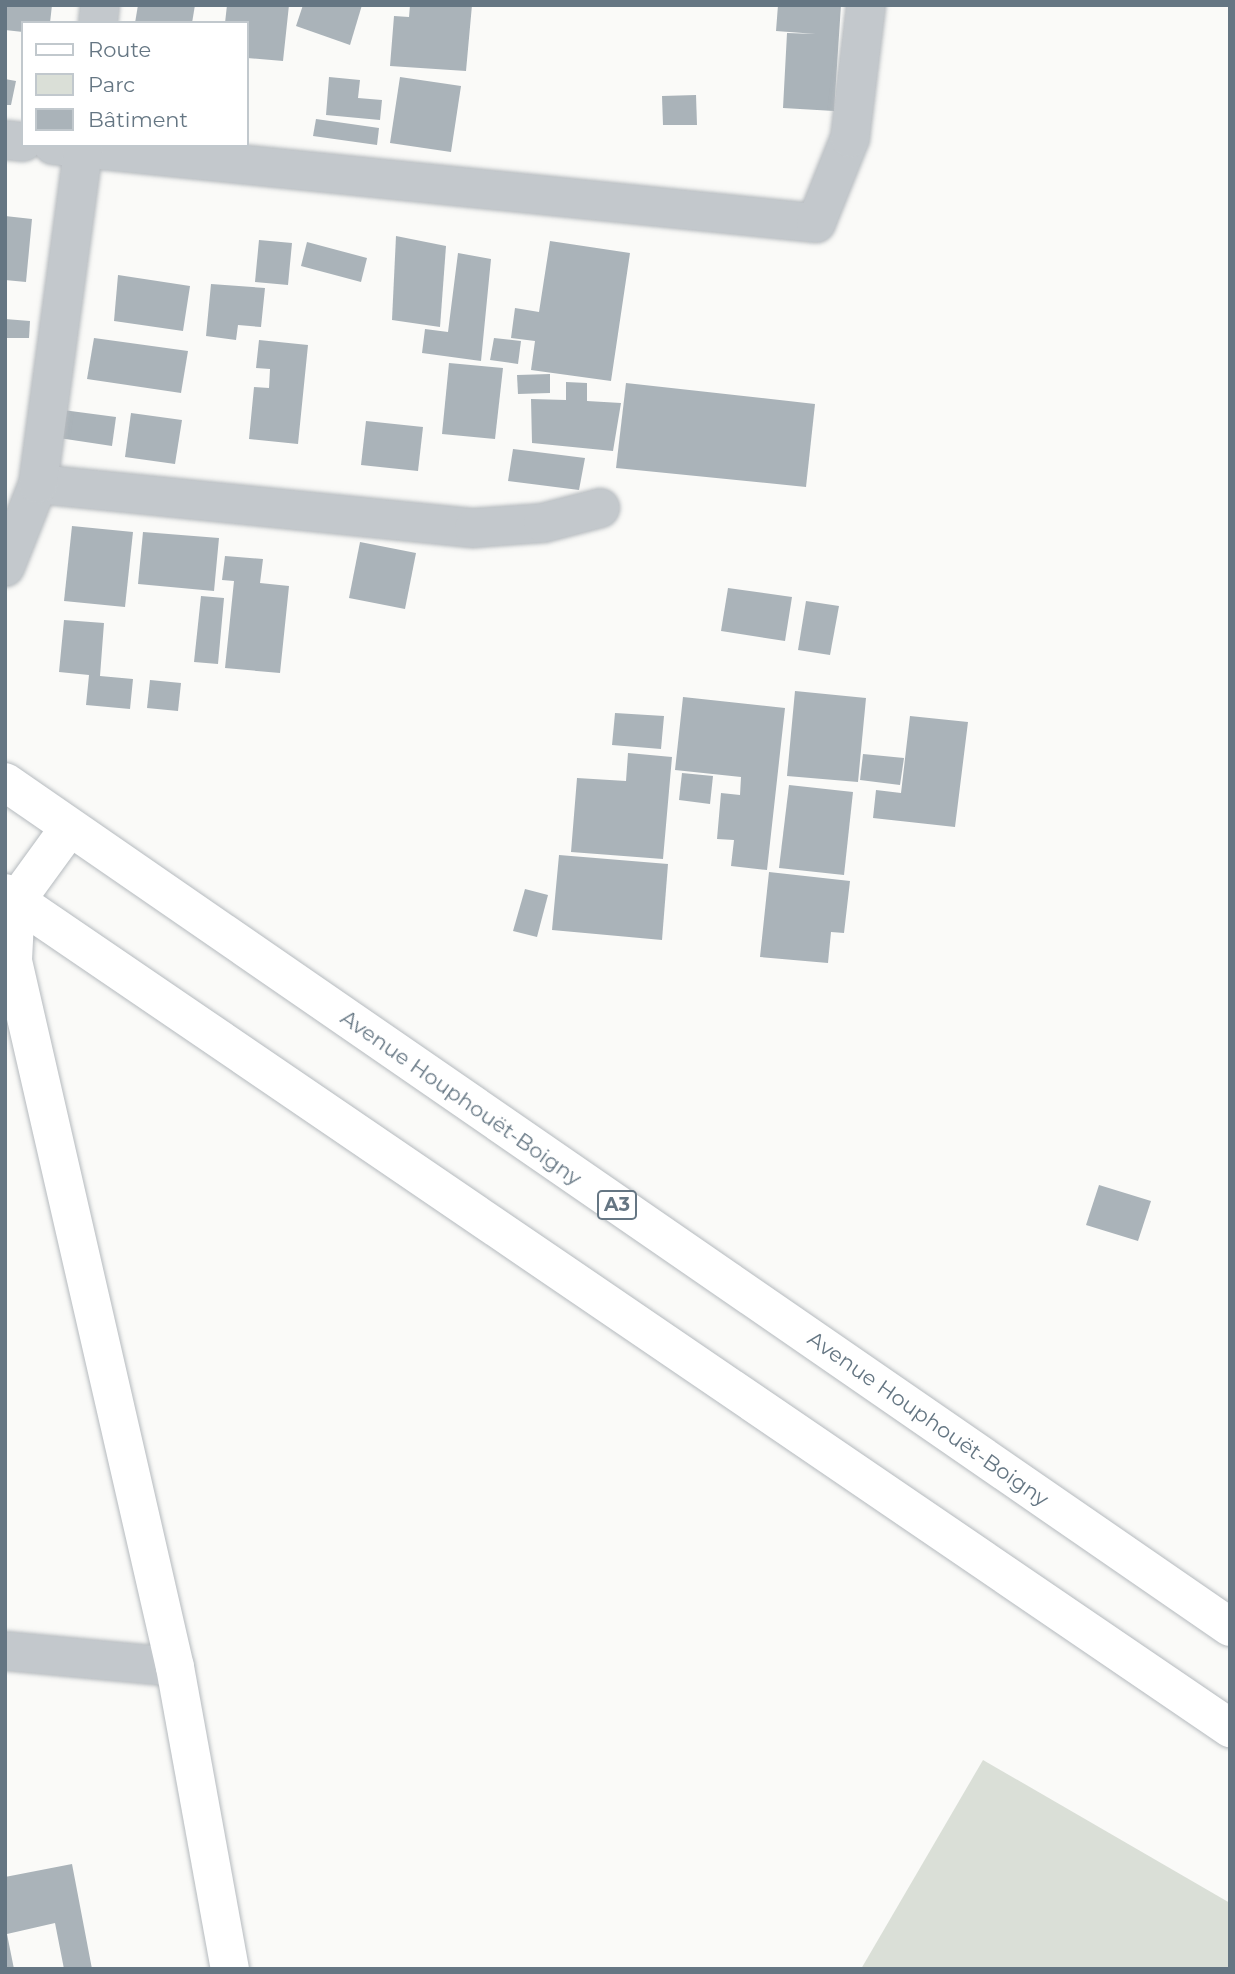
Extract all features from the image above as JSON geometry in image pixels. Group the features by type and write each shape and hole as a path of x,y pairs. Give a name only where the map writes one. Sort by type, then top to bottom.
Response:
{"main road":[{"name":"Avenue Houphouët-Boigny","path":"5,782 1230,1627"},
{"path":"69,828 11,897 13,961 175,1667 230,1969"},
{"path":"11,897 1230,1728"}],"street":[{"path":"84,147 816,223 850,138 866,5"},
{"path":"5,567 38,484 74,147"},
{"path":"38,484 474,528 543,523 600,508"},
{"path":"5,1651 175,1667"}],"green space":[{"path":"983,1760 1230,1903 1230,1969 861,1969"}],"building":[{"path":"5,5 52,5 50,21 21,21 21,32 5,30"},
{"path":"138,5 195,5 192,21 135,21"},
{"path":"227,5 289,5 283,61 248,58 248,21 225,21"},
{"path":"303,5 362,5 350,45 296,26"},
{"path":"410,5 472,5 466,71 390,66 394,16 409,17"},
{"path":"778,5 841,5 834,111 783,108 787,33 816,34 776,31"},
{"path":"329,77 360,80 358,98 382,100 380,120 326,115"},
{"path":"400,77 461,86 451,152 390,143"},
{"path":"5,79 16,81 11,105 5,105"},
{"path":"696,95 697,125 663,125 662,96"},
{"path":"316,119 379,128 377,145 313,136"},
{"path":"5,216 32,219 26,282 5,280"},
{"path":"396,236 446,246 440,327 392,320"},
{"path":"259,240 292,243 288,285 255,282"},
{"path":"550,241 630,253 611,381 531,370 535,341 511,338 515,308 539,312"},
{"path":"307,242 367,258 361,282 301,266"},
{"path":"458,253 491,259 481,361 422,353 425,329 448,332"},
{"path":"118,275 190,286 183,331 114,321"},
{"path":"211,284 265,288 261,327 238,325 236,340 206,336"},
{"path":"5,319 30,321 29,338 5,338"},
{"path":"94,338 188,351 181,393 87,379"},
{"path":"494,338 521,341 518,364 490,360"},
{"path":"259,340 308,345 298,444 249,439 254,387 269,388 270,369 256,368"},
{"path":"449,363 503,368 495,439 442,434"},
{"path":"550,374 550,393 518,394 517,375"},
{"path":"566,382 587,383 587,401 621,403 613,451 532,443 531,399 566,400"},
{"path":"626,383 815,404 806,487 616,468"},
{"path":"63,410 116,417 112,446 59,438"},
{"path":"131,413 182,420 175,464 125,457"},
{"path":"366,421 423,427 418,471 361,465"},
{"path":"513,449 585,458 579,490 508,481"},
{"path":"72,526 133,532 125,607 64,601"},
{"path":"143,532 219,538 214,591 138,584"},
{"path":"360,542 416,553 405,609 349,598"},
{"path":"225,556 263,559 260,583 289,586 280,673 225,668 234,581 222,580"},
{"path":"728,588 792,597 785,641 721,631"},
{"path":"201,596 224,598 218,664 194,662"},
{"path":"806,601 839,606 830,655 798,650"},
{"path":"64,620 104,623 100,676 133,679 130,709 86,705 89,675 59,672"},
{"path":"150,680 181,683 178,711 147,708"},
{"path":"795,691 866,698 858,782 787,776"},
{"path":"683,697 785,708 767,870 731,866 734,840 717,839 721,793 740,795 741,777 675,770"},
{"path":"615,713 664,716 661,749 612,745"},
{"path":"910,716 968,722 955,827 873,818 876,790 901,793"},
{"path":"628,753 672,757 663,859 571,852 577,778 626,781"},
{"path":"863,754 904,758 900,785 860,780"},
{"path":"682,773 713,776 710,804 679,800"},
{"path":"789,785 853,792 844,875 779,868"},
{"path":"559,855 668,864 662,940 552,930"},
{"path":"769,872 850,881 844,933 831,932 828,963 760,957"},
{"path":"525,889 548,895 537,937 513,931"},
{"path":"1099,1185 1151,1201 1138,1241 1086,1225"},
{"path":"72,1864 92,1969 64,1969 55,1923 7,1934 14,1969 5,1969 5,1877"}]}
